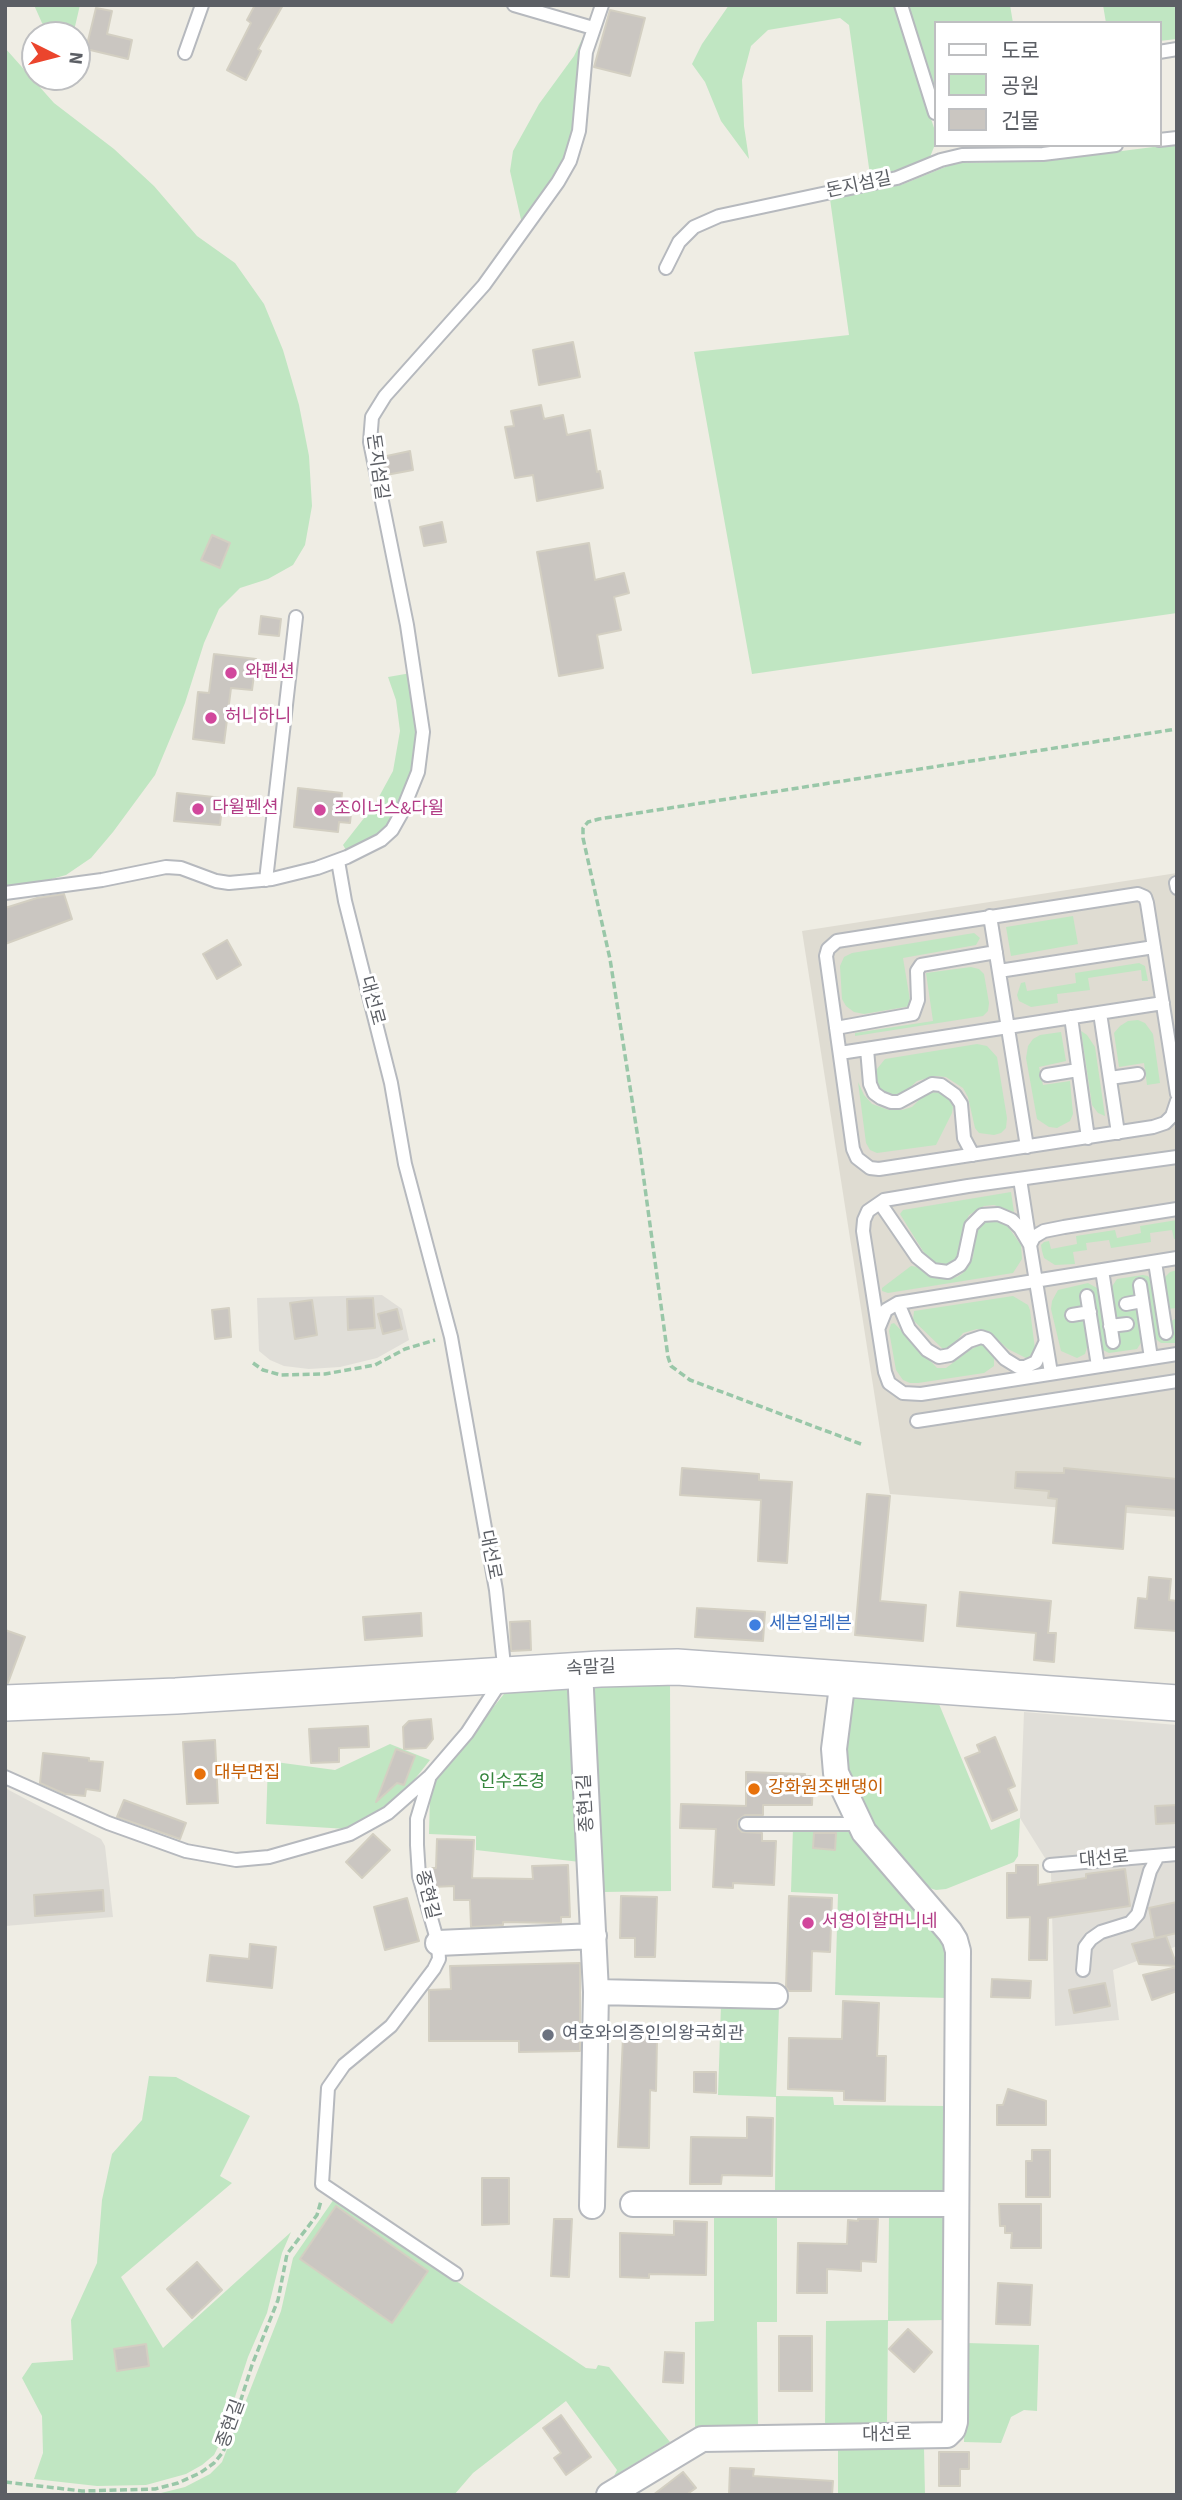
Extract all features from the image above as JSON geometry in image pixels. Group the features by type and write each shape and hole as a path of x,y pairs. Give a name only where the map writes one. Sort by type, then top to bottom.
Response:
{"street":[{"name":"속말길","path":"5,1703 190,1695 639,1667 705,1668 1168,1698"},
{"name":"종현1길","path":"580,1670 596,1992 592,2206"},
{"name":"대선로","path":"610,2495 702,2439 947,2435 953,2430 958,1951 956,1940 863,1832 836,1773 834,1749 843,1678"},
{"path":"438,1943 594,1937"},
{"path":"596,1992 775,1996"},
{"path":"633,2204 956,2204"}],"lane":[{"path":"185,53 202,5"},
{"path":"514,5 593,28"},
{"name":"돈지섬길","path":"5,892 102,880 166,867 181,868 229,883 266,880 338,860 365,849 392,830 410,794 422,751 423,732 420,699 370,442 372,417 384,396 484,285 570,161 579,131 583,74 593,28 602,5"},
{"path":"901,5 934,110"},
{"name":"돈지섬길","path":"666,268 679,242 694,227 719,216 897,178 948,151 962,155 1043,154 1100,147"},
{"path":"266,880 296,617"},
{"name":"대선로","path":"338,860 345,901 391,1083 405,1164 451,1337 496,1590 505,1675"},
{"path":"1177,1094 1147,902 1145,897 1138,894 990,916 832,944 826,956 853,1149 862,1164 879,1169 1153,1127 1165,1123 1172,1116 1177,1101"},
{"path":"990,916 1027,1147"},
{"path":"999,971 1154,947"},
{"path":"836,1028 913,1014 918,1000 917,971 922,965 996,952"},
{"path":"839,1053 1163,1003"},
{"path":"1100,1013 1118,1133"},
{"path":"1071,1017 1088,1138"},
{"path":"867,1049 870,1084 874,1093 881,1098 900,1102 932,1084 941,1085 956,1096 961,1104 964,1138 973,1155"},
{"path":"1047,1075 1078,1070"},
{"path":"1110,1078 1138,1074"},
{"path":"1174,1156 880,1203 868,1211 863,1231 889,1383 903,1392 921,1394 1177,1354"},
{"path":"1020,1179 1051,1373"},
{"path":"880,1203 917,1257 933,1270 948,1272 960,1265 967,1250 971,1226 982,1215 998,1214 1012,1220 1030,1245"},
{"path":"1030,1245 1034,1237 1044,1231 1177,1209"},
{"path":"878,1330 886,1310 898,1303 1177,1258"},
{"path":"1155,1262 1166,1333"},
{"path":"1102,1270 1113,1342"},
{"path":"1140,1285 1151,1358"},
{"path":"1087,1296 1098,1366"},
{"path":"1126,1304 1142,1301"},
{"path":"898,1303 909,1329 927,1350 939,1357 950,1355 969,1341 981,1337 987,1339 1005,1359 1018,1367 1026,1367 1036,1362 1046,1341"},
{"path":"1072,1315 1090,1312"},
{"path":"1163,1315 1177,1313"},
{"path":"1111,1326 1127,1324"},
{"path":"917,1421 1177,1381"},
{"path":"5,1777 64,1805 145,1838 217,1858 252,1860 350,1834 371,1825 430,1776 467,1733 505,1675"},
{"name":"종현길","path":"322,2184 328,2088 344,2065 380,2038 439,1959 438,1943 419,1876 416,1845 417,1819 430,1776"},
{"path":"746,1824 860,1824"},
{"name":"대선로","path":"1050,1865 1177,1854"},
{"name":"대선로","path":"1083,1970 1085,1947 1091,1939 1101,1932 1130,1923 1138,1914 1150,1871 1158,1856"},
{"path":"322,2184 456,2274"}],"path":[{"path":"861,1444 690,1380 671,1366 667,1357 640,1151 610,960 583,828 588,822 599,819 1177,729"},
{"path":"253,1363 263,1370 281,1375 304,1376 353,1371 375,1365 425,1342 451,1337"},
{"name":"종현길","path":"5,2482 82,2491 155,2489 178,2483 215,2463 229,2437 252,2365 278,2300 287,2254 317,2216 322,2184"}],"shaded area":[{"path":"1177,873 1177,1517 890,1494 802,931"},
{"path":"382,1295 402,1309 409,1340 377,1358 340,1367 309,1369 284,1366 259,1351 257,1298"},
{"path":"1024,1712 1177,1725 1177,1848 1045,1858 1020,1818"},
{"path":"5,1788 101,1839 105,1846 113,1917 5,1926"},
{"path":"1177,1860 1177,1946 1113,1970 1119,2020 1055,2026 1051,1873"}],"green space":[{"path":"34,5 80,5 76,21 41,21"},
{"path":"729,5 894,5 934,128 934,147 930,157 891,174 870,175 849,25 840,18 768,30 751,46 742,80 749,159 721,121 705,82 692,64 702,44"},
{"path":"908,5 1010,5 1013,21 934,21 934,88"},
{"path":"1103,5 1177,5 1177,39 1161,41 1161,21 1106,21"},
{"path":"583,37 577,118 571,146 562,166 522,224 510,171 513,151 539,104 574,56"},
{"path":"5,48 21,66 21,91 43,91 54,103 114,149 154,186 197,236 235,263 264,304 283,350 299,405 309,456 312,506 305,545 293,565 268,579 240,588 219,609 155,775 113,832 91,858 66,875 41,882 5,886"},
{"path":"1177,144 1177,613 752,674 694,352 849,335 830,199 901,185 955,163 1043,161"},
{"path":"411,673 418,735 416,760 409,785 390,824 376,837 354,849 346,850 343,845 375,804 393,771 400,731 396,700 388,677"},
{"path":"1073,916 1078,944 1011,956 1006,927"},
{"path":"974,933 980,938 976,945 903,958 911,1006 864,1014 854,1012 842,999 840,966 844,957 852,953"},
{"path":"1139,963 1145,966 1148,981 1142,981 1141,970 1088,978 1090,990 1057,994 1058,1003 1031,1007 1019,1001 1017,995 1021,983 1025,982 1027,991 1076,983 1075,973"},
{"path":"971,967 984,974 989,1003 988,1011 983,1016 855,1036 855,1033 933,1021 926,973"},
{"path":"1138,1020 1145,1023 1153,1034 1160,1083 1147,1085 1144,1063 1119,1067 1114,1033 1128,1021"},
{"path":"1081,1031 1095,1047 1105,1116 1098,1113 1092,1105"},
{"path":"1061,1032 1066,1061 1039,1067 1043,1085 1070,1081 1073,1114 1070,1121 1057,1128 1049,1127 1037,1119 1026,1058 1028,1046 1033,1039 1040,1035"},
{"path":"977,1044 987,1046 997,1057 1007,1118 1006,1128 1001,1133 979,1133 963,1088 946,1077 935,1076 917,1081 903,1094 896,1096 888,1095 877,1085 877,1069 885,1059"},
{"path":"858,1082 872,1104 889,1110 912,1107 926,1093 942,1092 947,1096 953,1107 952,1113 936,1145 877,1153 870,1150 866,1143"},
{"path":"1011,1192 1014,1212 994,1205 984,1206 969,1215 962,1230 960,1254 953,1263 944,1267 928,1259 900,1214 903,1210"},
{"path":"987,1219 1006,1224 1021,1245 1022,1259 1013,1273 888,1293 882,1291 882,1288 911,1266 941,1279 957,1277 963,1273 973,1257 976,1228"},
{"path":"1177,1220 1177,1238 1174,1239 1172,1230 1150,1233 1151,1242 1111,1248 1109,1240 1086,1243 1087,1250 1073,1252 1075,1264 1055,1265 1044,1258 1042,1251 1041,1245 1044,1242 1049,1241 1051,1249 1077,1244 1076,1236 1115,1230 1117,1238 1141,1233 1140,1226"},
{"path":"1177,1270 1177,1308 1167,1309 1165,1277"},
{"path":"1148,1276 1153,1283 1160,1336 1172,1335 1171,1321 1177,1318 1177,1343 1161,1343 1153,1337 1145,1280 1134,1282 1135,1297 1121,1300 1122,1309 1138,1307 1142,1341 1137,1349 1109,1353 1101,1349 1093,1291 1081,1293 1088,1344 1085,1354 1077,1358 1061,1351 1051,1309 1058,1290 1088,1283 1097,1288 1107,1347 1119,1345 1119,1332 1132,1328 1131,1319 1116,1320 1111,1288 1117,1279"},
{"path":"1013,1296 1028,1305 1030,1310 1035,1349 1028,1359 1008,1349 989,1332 977,1329 963,1333 952,1347 945,1351 913,1320 914,1311"},
{"path":"894,1323 937,1368 946,1368 981,1344 986,1345 994,1354 994,1366 984,1373 918,1383 903,1380 896,1370 889,1331"},
{"path":"670,1684 671,1891 603,1892 593,1685"},
{"name":"인수조경","path":"571,1690 580,1862 476,1850 476,1836 429,1834 430,1796 438,1776 504,1694 511,1691"},
{"path":"854,1696 939,1704 991,1830 1020,1818 1018,1856 1014,1862 946,1889 926,1887 875,1832 859,1799 845,1760 846,1713"},
{"path":"390,1744 430,1760 403,1794 381,1812 347,1829 266,1824 268,1761 335,1770"},
{"path":"793,1828 850,1830 947,1944 947,1998 835,1995 838,1894 791,1892"},
{"path":"721,2005 779,2007 776,2096 833,2097 834,2105 946,2106 944,2191 775,2192 776,2097 718,2095"},
{"path":"149,2076 176,2077 250,2116 220,2176 232,2183 121,2277 163,2348 291,2232 282,2253 267,2313 248,2357 214,2455 186,2474 146,2485 97,2486 34,2479 43,2453 42,2416 22,2378 32,2363 73,2360 71,2320 97,2263 102,2200 112,2154 142,2120"},
{"path":"334,2199 586,2368 596,2369 598,2365 609,2367 670,2442 614,2476 617,2470 566,2401 473,2473 454,2495 153,2495 185,2487 210,2474 222,2462 281,2311 293,2258"},
{"path":"714,2212 777,2212 777,2322 757,2322 758,2428 695,2428 695,2322 714,2321"},
{"path":"889,2215 941,2215 945,2221 945,2320 888,2321 887,2426 825,2426 826,2321 888,2320"},
{"path":"966,2343 1039,2345 1037,2411 1024,2410 1011,2417 1001,2443 964,2442"},
{"path":"838,2447 924,2448 925,2495 838,2495"}],"building":[{"path":"255,5 283,5 258,49 261,51 246,80 227,70 251,23 247,20"},
{"path":"96,8 112,11 107,34 132,40 128,59 91,50 91,28"},
{"path":"610,10 645,18 630,76 594,67"},
{"path":"573,342 580,377 539,385 533,350"},
{"path":"541,405 544,419 563,415 567,435 590,430 597,472 600,471 603,488 537,501 533,475 515,478 505,427 514,426 511,411"},
{"path":"410,451 413,470 386,475 382,457"},
{"path":"442,522 446,542 424,546 420,527"},
{"path":"212,535 230,543 220,568 201,560"},
{"path":"589,543 595,580 624,573 629,593 614,597 621,630 597,635 603,668 559,676 537,552"},
{"path":"261,616 281,619 279,636 259,634"},
{"path":"214,654 256,659 252,690 231,688 224,743 193,739 198,692 209,693"},
{"path":"298,788 342,793 341,802 352,803 350,823 339,822 338,832 294,827"},
{"path":"177,793 223,798 220,825 174,821"},
{"path":"64,894 72,919 5,944 5,908 37,898"},
{"path":"227,940 241,965 217,979 203,954"},
{"path":"373,1298 375,1328 348,1330 347,1299"},
{"path":"312,1300 317,1335 295,1339 290,1303"},
{"path":"229,1308 231,1337 215,1339 212,1310"},
{"path":"397,1309 402,1329 383,1334 378,1314"},
{"path":"682,1468 759,1474 759,1480 792,1482 787,1563 758,1561 761,1500 680,1495"},
{"path":"1064,1468 1177,1479 1177,1510 1126,1506 1123,1549 1053,1543 1057,1499 1048,1498 1049,1491 1015,1488 1016,1472 1064,1473"},
{"path":"867,1494 890,1496 880,1601 926,1605 923,1641 855,1635"},
{"path":"1149,1577 1171,1579 1169,1600 1177,1601 1177,1631 1135,1628 1138,1598 1147,1599"},
{"path":"960,1592 1051,1601 1048,1633 1056,1633 1054,1662 1034,1660 1036,1633 957,1626"},
{"path":"697,1608 765,1612 763,1641 695,1637"},
{"path":"421,1613 422,1636 365,1640 363,1617"},
{"path":"530,1621 531,1650 511,1651 510,1622"},
{"path":"5,1630 25,1637 8,1683 5,1683"},
{"path":"431,1719 433,1739 426,1748 404,1749 403,1727 409,1721"},
{"path":"368,1726 369,1747 339,1748 339,1762 311,1763 309,1729"},
{"path":"995,1737 1015,1786 1008,1789 1017,1810 992,1821 965,1758 980,1752 977,1745"},
{"path":"215,1740 218,1803 187,1804 183,1742"},
{"path":"396,1749 415,1756 404,1785 397,1783 376,1802"},
{"path":"43,1753 103,1762 100,1791 86,1789 85,1796 65,1794 40,1783"},
{"path":"746,1772 813,1776 812,1805 763,1805 763,1815 745,1815 738,1820 738,1828 742,1832 762,1833 762,1841 776,1841 774,1885 733,1883 733,1888 713,1887 716,1829 680,1828 681,1804 746,1806"},
{"path":"124,1800 186,1823 180,1839 117,1817"},
{"path":"1177,1805 1177,1823 1156,1824 1155,1806"},
{"path":"814,1833 836,1833 835,1850 813,1848"},
{"path":"373,1834 390,1850 362,1878 346,1862"},
{"path":"437,1839 474,1840 472,1878 533,1879 532,1866 568,1865 570,1917 561,1917 561,1923 503,1922 503,1925 471,1927 470,1900 454,1900 454,1886 433,1887 432,1868 436,1868"},
{"path":"1016,1865 1038,1865 1038,1885 1086,1878 1086,1874 1125,1869 1130,1906 1048,1918 1047,1960 1029,1960 1030,1917 1007,1918 1007,1873 1016,1873"},
{"path":"103,1890 104,1911 35,1916 34,1895"},
{"path":"621,1896 657,1897 655,1957 635,1957 635,1938 620,1938"},
{"path":"789,1896 832,1898 830,1952 812,1951 811,1991 789,1991 786,1987"},
{"path":"407,1898 419,1941 385,1950 374,1907"},
{"path":"1177,1902 1177,1933 1155,1938 1149,1908"},
{"path":"1166,1936 1177,1966 1139,1964 1132,1944"},
{"path":"250,1944 276,1947 272,1988 207,1981 210,1955 249,1959"},
{"path":"580,1963 580,2051 519,2052 519,2041 429,2041 429,1990 451,1989 450,1966"},
{"path":"1177,1967 1177,1991 1152,2000 1143,1975"},
{"path":"992,1979 1031,1981 1030,1998 991,1997"},
{"path":"1105,1983 1110,2006 1074,2013 1069,1990"},
{"path":"843,2001 879,2003 877,2056 886,2056 885,2101 844,2100 844,2091 788,2089 789,2038 842,2039"},
{"path":"623,2037 657,2039 656,2091 650,2090 649,2148 618,2147"},
{"path":"694,2072 716,2072 716,2093 694,2092"},
{"path":"1008,2089 1046,2101 1046,2125 997,2125 997,2105 1003,2105"},
{"path":"747,2117 773,2118 772,2176 722,2175 721,2184 690,2184 691,2137 747,2138"},
{"path":"1032,2150 1050,2150 1050,2197 1026,2197 1026,2161 1032,2161"},
{"path":"482,2178 509,2178 509,2224 482,2225"},
{"path":"999,2204 1041,2204 1041,2248 1011,2248 1012,2233 1005,2233 1005,2226 1000,2226"},
{"path":"336,2206 428,2271 392,2323 300,2259"},
{"path":"554,2219 572,2219 569,2277 551,2276"},
{"path":"878,2219 876,2262 861,2261 861,2271 827,2269 827,2293 797,2293 798,2243 847,2244 848,2220"},
{"path":"674,2221 707,2222 706,2275 649,2274 649,2278 620,2277 620,2233 674,2235"},
{"path":"197,2262 222,2290 192,2318 167,2289"},
{"path":"998,2283 1032,2285 1030,2325 996,2324"},
{"path":"908,2329 932,2352 914,2372 889,2349"},
{"path":"779,2336 812,2336 812,2391 779,2391"},
{"path":"146,2344 149,2366 117,2371 114,2349"},
{"path":"665,2352 684,2353 683,2383 663,2382"},
{"path":"561,2415 591,2457 566,2475 554,2458 561,2453 543,2428"},
{"path":"939,2452 969,2452 969,2469 960,2469 960,2486 939,2486"},
{"path":"730,2468 754,2469 753,2476 833,2481 832,2495 729,2495"},
{"path":"683,2472 696,2488 686,2495 653,2495"}],"place":[{"name":"와펜션","path":"231,673"},
{"name":"허니하니","path":"211,718"},
{"name":"다윌펜션","path":"198,809"},
{"name":"조이너스&다윌","path":"320,810"},
{"name":"세븐일레븐","path":"755,1625"},
{"name":"대부면집","path":"200,1774"},
{"name":"강화원조밴댕이","path":"754,1789"},
{"name":"서영이할머니네","path":"808,1923"},
{"name":"여호와의증인의왕국회관","path":"548,2035"}]}
